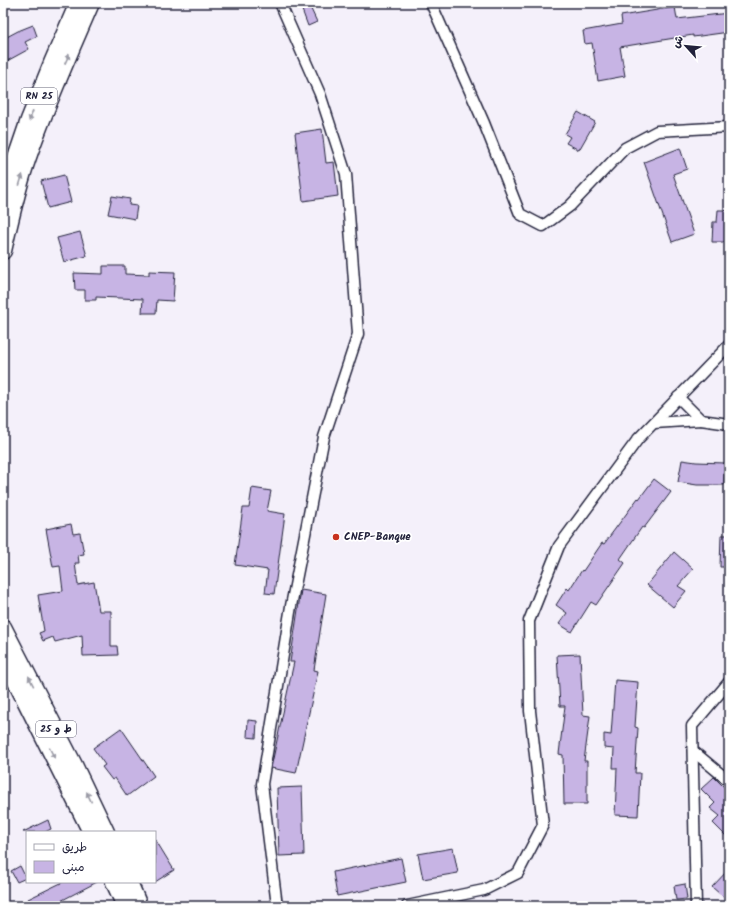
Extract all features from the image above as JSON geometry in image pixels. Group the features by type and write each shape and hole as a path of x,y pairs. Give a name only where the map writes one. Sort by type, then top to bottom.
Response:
{"main road":[{"name":"RN 25","path":"3,193 32,113 78,3"},
{"path":"3,251 7,222 27,158 91,3"},
{"name":"ط و 25","path":"3,627 74,765 106,831"},
{"path":"3,656 90,831"},
{"path":"114,883 125,906"},
{"path":"129,883 139,906"}],"street":[{"path":"277,906 262,784 291,606 324,437 358,334 346,174 320,94 280,3"},
{"path":"431,3 484,122 520,214 542,226 570,206 625,148 656,131 729,127"},
{"path":"407,906 484,890 518,873 543,825 530,711 529,620 558,546 638,439 729,345"},
{"path":"678,397 701,420"},
{"path":"654,423 701,420 729,424"},
{"path":"705,906 696,902 692,726 729,682"},
{"path":"693,751 729,781"}],"building":[{"path":"310,7 317,22 308,26 302,10"},
{"path":"675,7 677,19 729,13 729,32 693,37 693,35 620,47 625,76 598,81 592,43 585,44 583,31 622,24 621,16"},
{"path":"33,25 37,36 25,42 29,49 7,61 3,55 3,39"},
{"path":"578,112 595,122 579,150 566,143 570,137 565,134"},
{"path":"322,129 326,163 334,162 338,196 303,201 295,133"},
{"path":"680,148 687,169 673,174 694,234 672,242 644,162"},
{"path":"64,175 71,202 48,208 41,181"},
{"path":"112,196 130,199 129,205 137,206 135,219 108,214"},
{"path":"718,210 729,210 729,242 712,242 713,222 717,222"},
{"path":"80,232 87,256 64,262 57,238"},
{"path":"103,266 125,266 125,274 149,275 149,271 175,272 173,301 157,300 156,313 142,313 143,299 96,297 96,300 85,300 85,290 75,290 74,273 103,274"},
{"path":"682,460 725,463 724,485 697,485 678,482"},
{"path":"654,479 671,492 644,528 642,527 620,559 625,563 596,605 591,602 572,632 559,624 567,613 556,605 567,588 569,590 602,543 604,544"},
{"path":"252,488 271,491 267,511 285,514 274,594 265,593 268,570 235,565 243,508 249,508"},
{"path":"71,524 73,534 80,533 84,554 78,555 79,563 75,563 78,585 94,582 99,611 111,611 111,646 117,646 118,655 83,656 82,635 55,642 53,637 43,641 39,633 44,631 38,595 63,591 60,566 53,567 46,529"},
{"path":"721,535 729,535 729,567 720,567"},
{"path":"674,552 693,569 678,586 686,591 673,607 647,585"},
{"path":"301,590 326,594 314,670 318,671 296,773 271,768 294,662 290,662"},
{"path":"580,654 583,715 590,716 584,761 587,761 587,804 564,804 563,755 559,754 565,706 560,706 557,655"},
{"path":"615,680 638,682 635,727 638,728 635,773 640,773 638,816 615,815 617,768 613,768 614,749 604,748 604,734 611,735"},
{"path":"248,720 257,721 256,738 247,737"},
{"path":"121,728 154,776 127,796 115,778 112,780 102,767 105,765 93,748"},
{"path":"714,777 729,792 729,839 713,823 720,816 710,808 715,803 701,789"},
{"path":"302,787 304,855 279,856 277,788"},
{"path":"48,820 51,829 47,831 23,832"},
{"path":"156,841 174,870 156,881"},
{"path":"453,848 458,873 423,879 418,854"},
{"path":"401,858 406,882 337,896 333,872"},
{"path":"20,866 26,878 17,882 11,871"},
{"path":"729,869 729,902 712,887"},
{"path":"61,883 95,883 51,906 31,906 28,899"},
{"path":"685,884 687,899 676,900 674,886"}],"place":[{"name":"CNEP-Banque","path":"336,537"}]}
